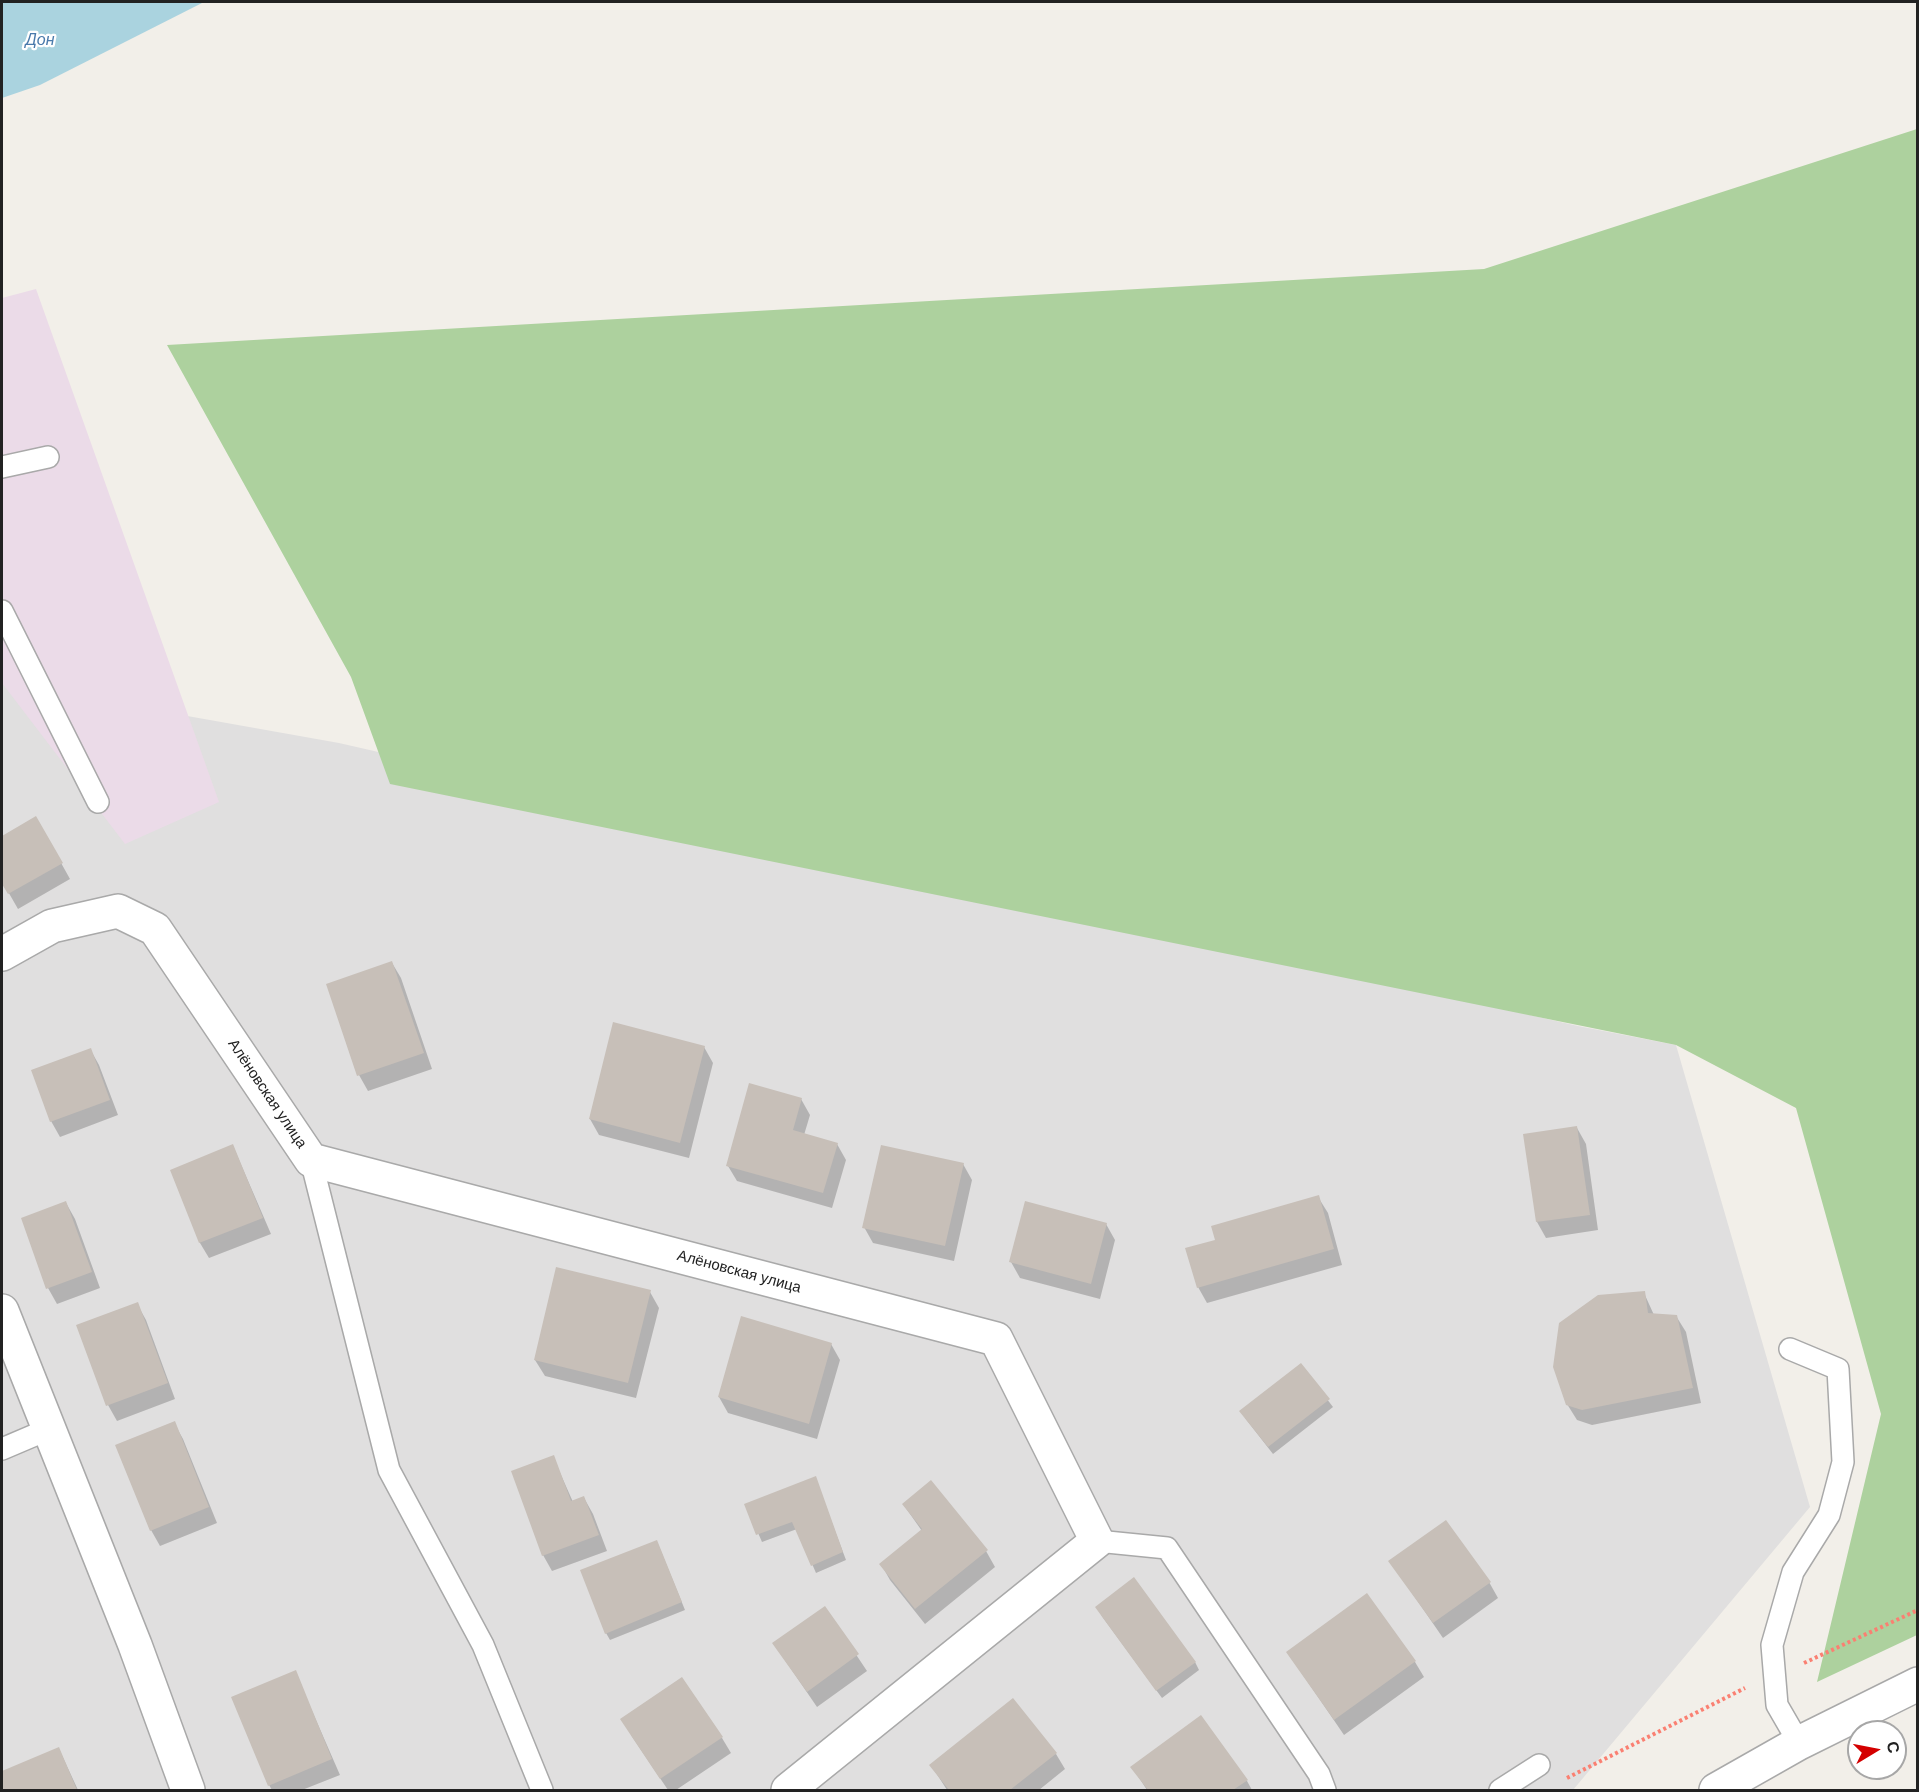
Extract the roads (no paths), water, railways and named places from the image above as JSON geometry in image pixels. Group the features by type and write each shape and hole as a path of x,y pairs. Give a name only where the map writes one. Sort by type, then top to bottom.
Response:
{"street":[{"name":"Алёновская улица","path":"2,954 52,926 118,911 156,929 311,1160 996,1339 1097,1541"},
{"path":"2,1311 135,1645 188,1791"},
{"path":"788,1791 1097,1541"},
{"path":"1716,1791 1799,1743 1917,1684"}],"lane":[{"path":"2,467 48,457"},
{"path":"2,611 98,802"},
{"path":"311,1160 389,1470 483,1645 542,1791"},
{"path":"1790,1349 1838,1369 1843,1462 1829,1515 1793,1572 1772,1645 1777,1705 1799,1743"},
{"path":"2,1449 49,1429"},
{"path":"1097,1541 1167,1548 1319,1774 1325,1791"},
{"path":"1500,1791 1539,1765"}],"water":[{"name":"Дон","path":"2,2 204,2 40,85 2,98"}]}
